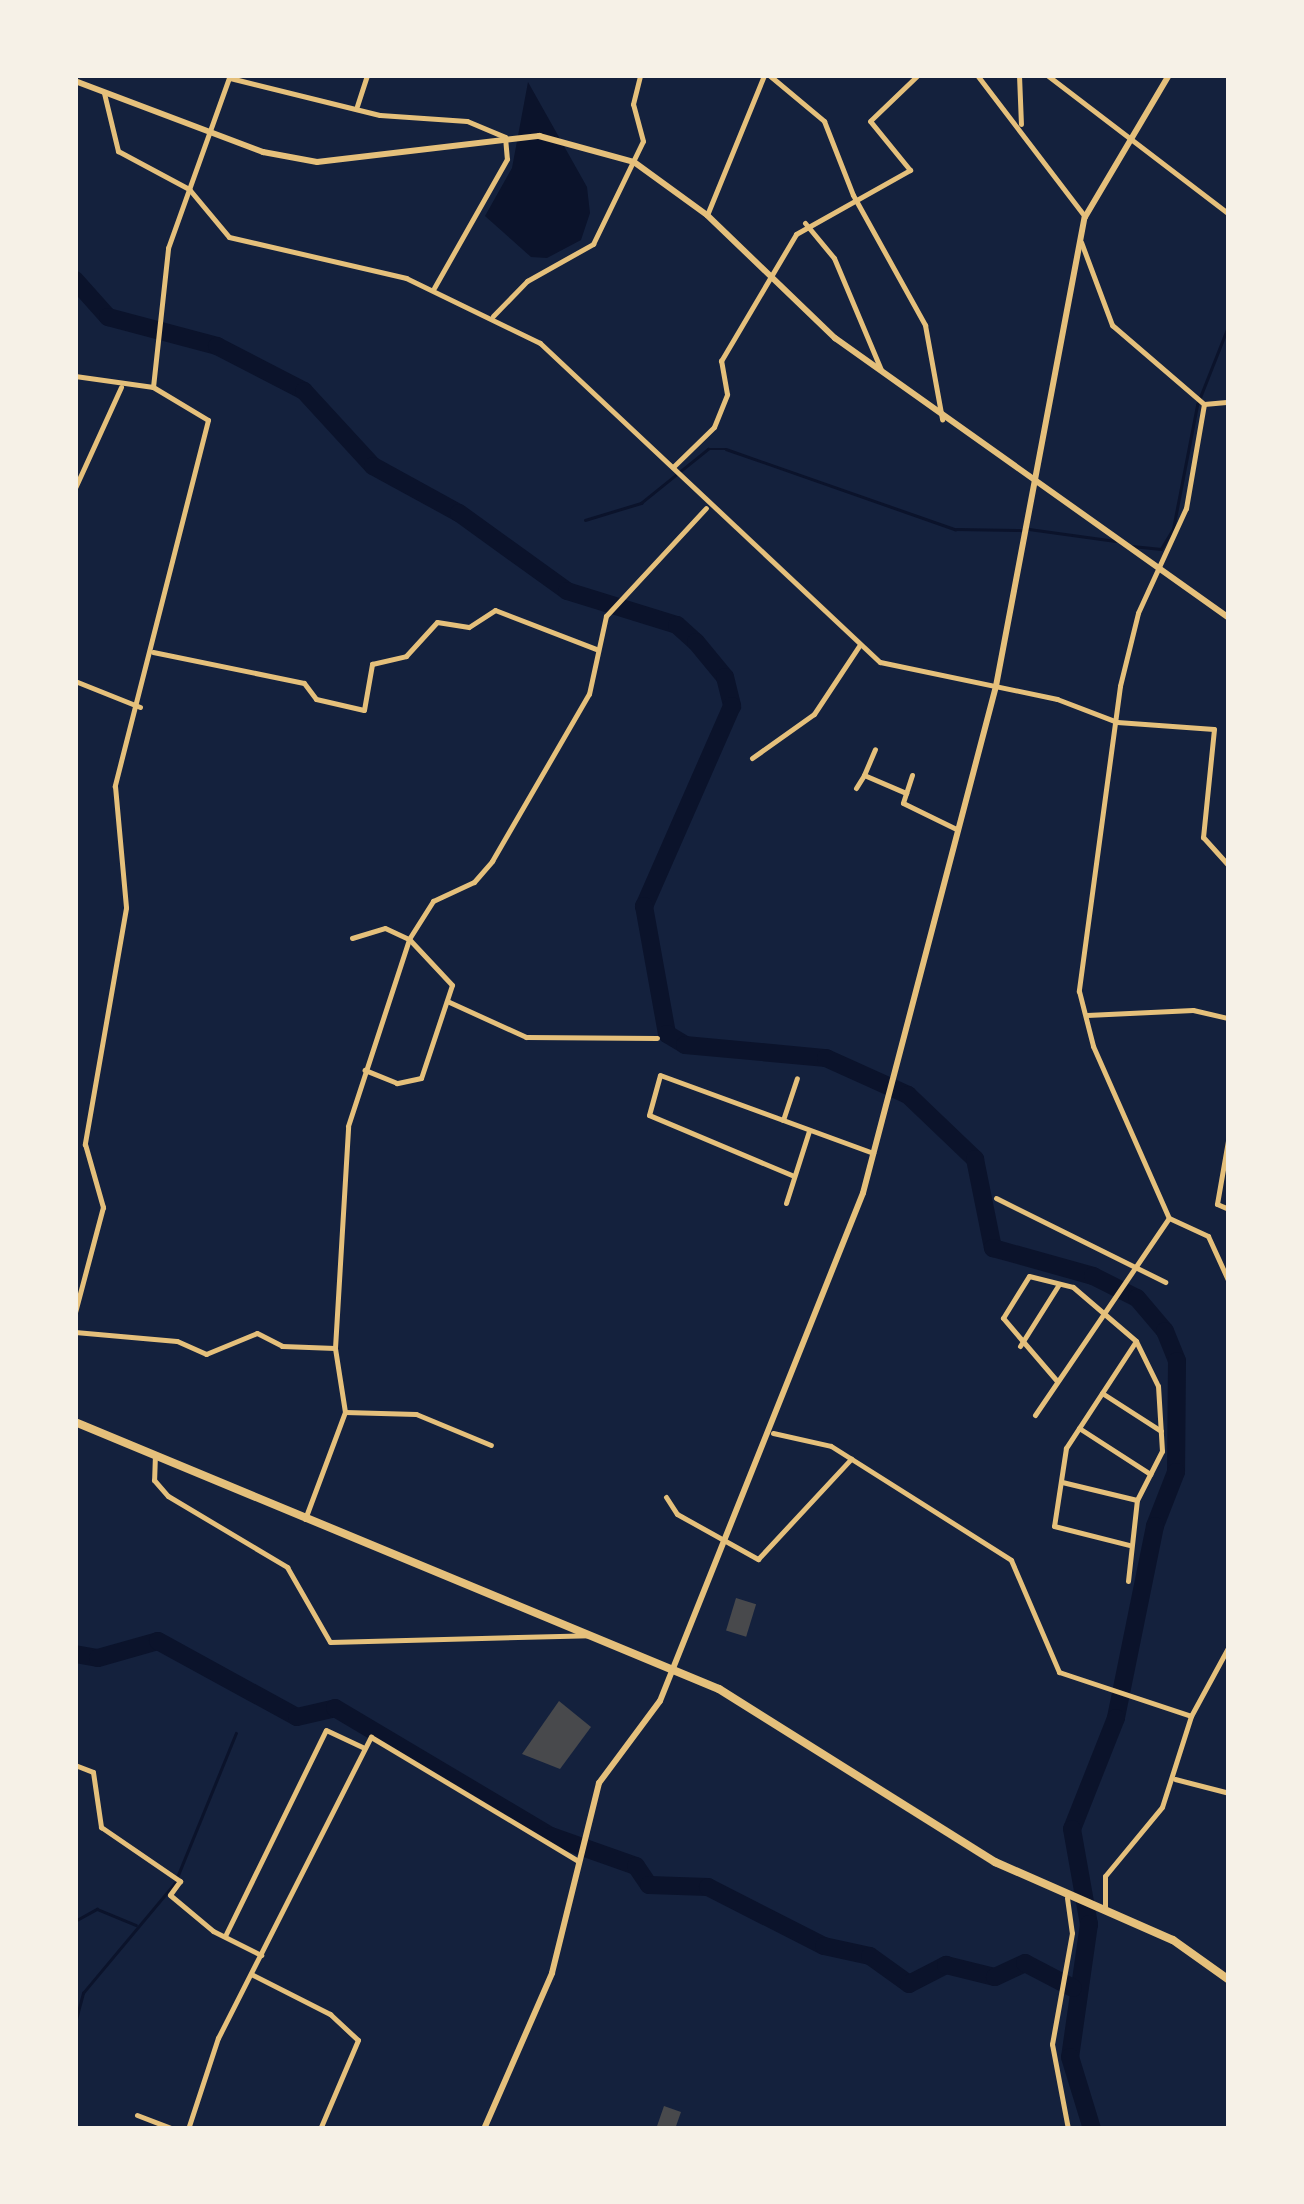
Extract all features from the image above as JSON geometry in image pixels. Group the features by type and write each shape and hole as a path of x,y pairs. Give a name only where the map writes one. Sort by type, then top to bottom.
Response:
{"main road":[{"path":"75,1422 672,1668 762,1712 1071,1900 1173,1940 1229,1980"}],"street":[{"path":"357,106 366,75"},
{"path":"494,316 527,281 593,244 602,210 643,141 633,104 640,75"},
{"path":"707,214 767,75 824,120 852,195 925,325 942,419"},
{"path":"672,468 714,427 727,394 721,361 768,276 806,223 852,195 910,170 870,121 918,75"},
{"path":"977,75 1021,127 1084,217"},
{"path":"1019,75 1021,127"},
{"path":"1047,75 1124,140 1175,165 1229,214"},
{"path":"484,2129 552,1973 582,1837 599,1783 652,1714 727,1546 773,1433 873,1153 996,686 1084,217 1124,140 1169,75"},
{"path":"154,387 154,320 189,189 230,76 357,106 467,120 505,137"},
{"path":"76,80 210,133 332,162 505,137 564,140 634,162 707,214 768,276 883,375 1229,618"},
{"path":"104,93 118,151 189,189 229,237 433,289 494,316 584,377 616,422 672,468 706,508 809,591 858,646 880,662 996,686 1117,722 1200,724 1218,734 1202,837 1229,866"},
{"path":"433,289 507,158 505,137"},
{"path":"806,223 834,258 883,375"},
{"path":"1080,240 1112,325 1204,404 1229,402"},
{"path":"75,376 121,387 154,387 208,420 154,652 115,786 126,908 85,1144 103,1207 75,1312"},
{"path":"75,488 121,387"},
{"path":"1204,404 1186,508 1157,568 1117,722 1079,975 1086,1015 1169,1218 1208,1236 1229,1282"},
{"path":"305,1519 345,1412 335,1348 348,1126 409,939 433,901 474,882 492,861 589,694 606,616 706,508"},
{"path":"154,652 304,683 316,699 364,710 372,664 406,656 437,622 470,627 495,610 596,648"},
{"path":"752,758 814,714 858,646"},
{"path":"75,681 140,706"},
{"path":"856,788 876,749"},
{"path":"864,774 906,793"},
{"path":"912,774 903,803 958,830"},
{"path":"352,938 386,928 409,939 452,985 421,1078 397,1083 365,1070"},
{"path":"447,1001 526,1037 657,1038"},
{"path":"1086,1015 1193,1010 1229,1018"},
{"path":"794,1176 648,1115 666,1073 873,1153"},
{"path":"783,1120 798,1078"},
{"path":"786,1203 809,1130"},
{"path":"1229,1136 1217,1204 1229,1209"},
{"path":"996,1198 1165,1282"},
{"path":"1034,1414 1132,1263 1169,1218"},
{"path":"1057,1381 1020,1346 1003,1318 1029,1276 1059,1284 1136,1341 1158,1386 1161,1431 1150,1474 1137,1500 1128,1581"},
{"path":"1020,1346 1059,1284"},
{"path":"75,1332 177,1341 206,1354 257,1333 282,1346 335,1348"},
{"path":"1130,1546 1054,1526 1061,1482 1079,1428 1136,1341"},
{"path":"1102,1393 1161,1431"},
{"path":"345,1412 416,1414 491,1445"},
{"path":"1079,1428 1150,1474"},
{"path":"773,1433 851,1460 1011,1560 1043,1653 1059,1672 1191,1716"},
{"path":"154,1454 154,1480 168,1496 287,1567 330,1642 590,1635"},
{"path":"666,1497 727,1546 766,1556 851,1460"},
{"path":"1061,1482 1137,1500"},
{"path":"1104,1912 1105,1876 1175,1779 1191,1716 1229,1646"},
{"path":"226,1936 326,1730 362,1747"},
{"path":"188,2129 200,2082 362,1747 371,1736 578,1856"},
{"path":"75,1765 92,1772 101,1827 180,1882 170,1895 226,1936 261,1955"},
{"path":"1175,1779 1229,1794"},
{"path":"1068,2129 1054,2083 1071,1900"},
{"path":"251,1974 330,2014 358,2040 320,2129"},
{"path":"137,2116 174,2129"}],"water":[{"path":"528,82 587,187 590,213 581,240 547,258 531,257 485,216 512,168"}],"building":[{"path":"736,1598 756,1604 746,1637 726,1631"},
{"path":"559,1701 591,1727 560,1769 522,1754"},
{"path":"664,2106 681,2112 675,2129 656,2129"}],"waterway":[{"path":"75,280 108,317 217,346 304,391 373,466 459,513 567,591 677,625 696,642 725,677 732,706 644,906 667,1034 685,1045 826,1058 908,1095 975,1159 993,1248 1093,1276 1137,1298 1165,1331 1177,1361 1176,1472 1155,1526 1116,1718 1072,1829 1089,1924 1070,2057 1092,2129"},
{"path":"1132,546 1161,549 1173,529 1197,405 1229,324"},
{"path":"585,520 641,503 708,449 726,449 955,529 1021,530"},
{"path":"1029,529 1115,541"},
{"path":"75,1654 98,1658 158,1641 297,1717 335,1708 551,1836 636,1866 649,1885 708,1887 824,1946 870,1956 909,1984 946,1965 995,1977 1025,1963 1073,1988"},
{"path":"178,1875 236,1733"},
{"path":"75,2023 83,1993 175,1883"},
{"path":"75,1921 97,1909 136,1925"}]}
